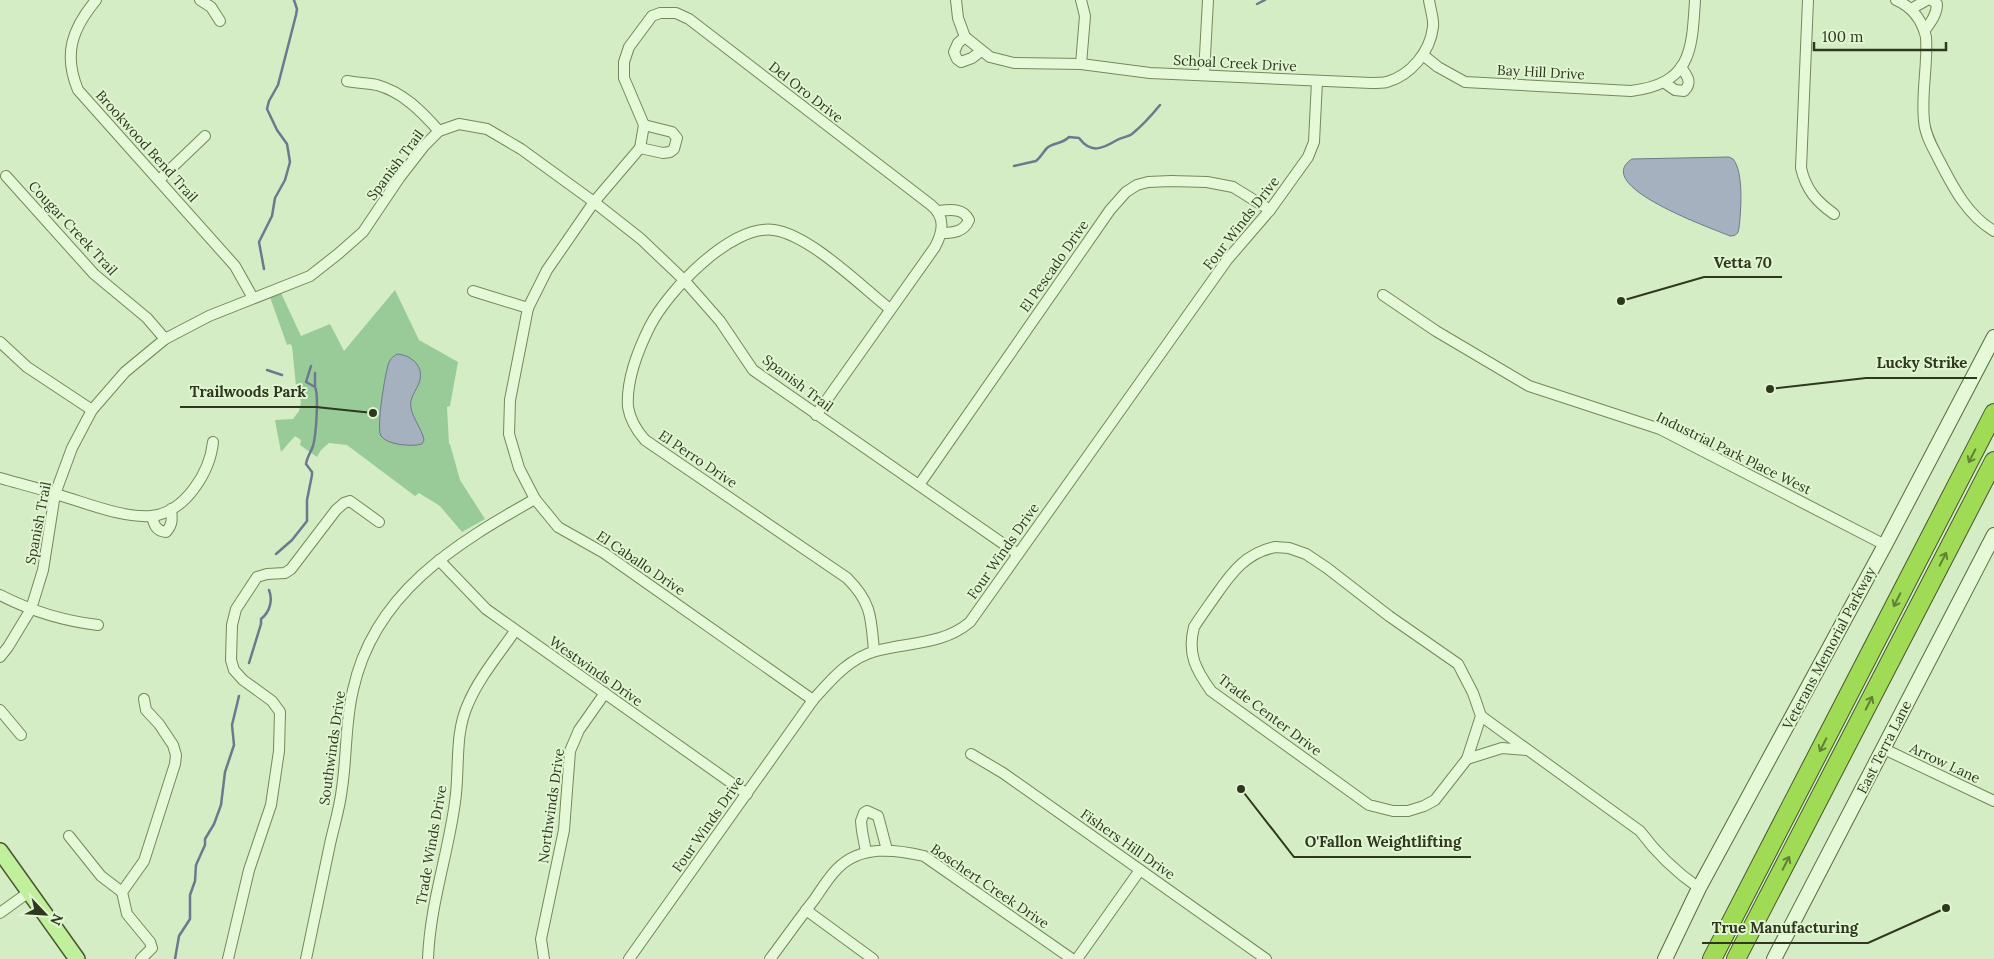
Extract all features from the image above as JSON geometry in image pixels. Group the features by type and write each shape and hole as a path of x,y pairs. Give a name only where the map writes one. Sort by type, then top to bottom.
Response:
{"highway":[{"path":"1712,959 1994,413"},
{"path":"1736,959 1994,461"}],"main road":[{"path":"0,851 77,959"}],"street":[{"name":"Brookwood Bend Trail","path":"96,0 82,20 71,47 69,62 78,90 235,266 253,298"},
{"path":"200,0 211,7 220,21"},
{"path":"956,0 958,18 965,37 958,43 954,52 956,59 961,62 981,51"},
{"path":"1081,0 1085,16 1081,64"},
{"path":"1204,74 1208,0"},
{"name":"Schoal Creek Drive","path":"965,37 990,57 1014,62 1081,64 1150,73 1204,74 1317,81 1386,82 1403,74 1415,65 1423,55 1434,25 1429,0"},
{"path":"1665,83 1681,67 1690,51 1695,0"},
{"path":"1808,0 1801,168 1808,190 1823,206 1834,214"},
{"path":"1896,0 1911,9 1925,30 1927,48 1924,110 1926,132 1962,202 1976,217 1994,231"},
{"path":"1911,9 1927,0"},
{"path":"1925,30 1934,16 1937,7 1937,4 1932,0"},
{"name":"Del Oro Drive","path":"644,126 624,78 624,62 630,47 652,16 676,13 689,19 937,211"},
{"name":"Bay Hill Drive","path":"1423,55 1465,82 1631,91 1665,83 1675,90 1684,91 1688,86 1689,80 1681,67"},
{"name":"Four Winds Drive","path":"630,959 813,700 837,672 855,660 874,651 938,640 961,630 970,622 1227,260 1270,210 1308,157 1314,142 1317,81"},
{"path":"347,82 378,86 402,96 423,113 439,131"},
{"name":"Spanish Trail","path":"0,657 30,609 43,570 55,494 72,448 92,410 125,372 165,339 209,316 310,276 363,232 400,177 424,146 439,131 459,124 487,128 521,149 594,202 641,239 684,280 720,321 753,370 1018,554"},
{"path":"644,126 672,132 677,138 670,152 641,143 644,126"},
{"path":"160,180 205,136"},
{"name":"El Caballo Drive","path":"641,143 594,202 548,270 528,308 510,400 510,434 519,468 535,499 558,527 604,552 813,700"},
{"name":"Cougar Creek Trail","path":"6,176 94,274 146,318 165,339"},
{"name":"El Pescado Drive","path":"919,485 1110,210 1126,192 1148,182 1207,182 1233,187 1270,210"},
{"path":"816,415 935,247 941,233 942,223 937,211 956,210 963,212 968,220 966,226 958,232 941,233"},
{"name":"El Perro Drive","path":"874,651 870,612 858,589 847,578 646,440 632,421 628,407 629,389 636,360 650,326 666,301 684,280 718,250 760,230 774,230 789,234 819,252 890,310"},
{"path":"473,291 528,308"},
{"name":"Industrial Park Place West","path":"1383,295 1436,331 1529,386 1660,429 1885,545"},
{"name":"Veterans Memorial Parkway","path":"1664,959 1699,888 1885,545 1994,337"},
{"path":"0,342 28,367 92,410"},
{"path":"0,478 110,510 152,516 171,509 186,498 204,474 212,455 213,442"},
{"name":"Southwinds Drive","path":"306,959 342,788 345,740 352,691 368,645 410,584 480,530 535,499"},
{"path":"228,959 249,870 271,805 279,751 280,712 272,701 243,680 234,670 231,660 232,625 236,609 257,577 267,574 285,573 291,569 344,502 350,501 379,522"},
{"path":"152,516 156,528 160,532 166,532 171,527 173,521 171,509"},
{"name":"East Terra Lane","path":"1774,959 1994,535"},
{"name":"Trade Center Drive","path":"1275,547 1289,548 1306,554 1389,616 1458,664 1473,693 1481,716 1467,759 1435,800 1424,806 1408,811 1393,811 1369,805 1211,692 1194,664 1192,636 1194,627 1229,576 1240,563 1250,556 1275,547"},
{"name":"Westwinds Drive","path":"439,560 486,609 747,794"},
{"path":"0,595 30,609 69,621 98,625"},
{"name":"Trade Winds Drive","path":"428,959 435,893 456,801 459,739 462,721 468,704 480,682 515,631"},
{"name":"Northwinds Drive","path":"544,959 541,939 564,830 570,751 579,730 605,694"},
{"path":"122,892 144,861 175,764 176,755 173,745 159,724 146,710 144,699"},
{"path":"0,710 22,735"},
{"path":"1481,716 1640,831 1653,848 1678,873 1699,888"},
{"path":"1467,759 1502,748 1527,750"},
{"name":"Arrow Lane","path":"1884,749 1994,801"},
{"name":"Fishers Hill Drive","path":"971,754 1003,773 1266,959"},
{"path":"866,852 861,821 864,813 867,811 878,816 887,850"},
{"path":"69,836 101,876 122,892 127,914 150,942 152,948 141,959"},
{"name":"Boschert Creek Drive","path":"770,959 836,870 854,856 866,852 887,850 924,856 1072,959"},
{"path":"1077,959 1140,870"},
{"path":"0,913 29,892"},
{"path":"806,910 873,959"}],"green space":[{"path":"395,290 419,340 458,362 450,406 447,407 449,444 460,480 485,519 462,532 440,506 419,493 415,496 347,445 329,443 321,450 317,457 300,445 301,440 295,436 281,452 275,420 293,419 299,411 301,402 296,386 292,346 290,344 287,345 270,297 281,293 301,336 330,324 344,351"}],"water":[{"path":"1729,157 1733,159 1739,173 1741,192 1739,228 1738,232 1732,236 1702,225 1659,205 1640,193 1627,181 1623,170 1632,159"},
{"path":"397,354 412,359 419,367 419,383 412,398 411,408 423,436 422,444 400,444 384,439 381,436 380,412 385,377 389,362"}],"waterway":[{"path":"264,269 259,242 272,216 275,198 285,180 290,162 287,144 277,130 267,109 269,101 278,85 296,15 297,9 294,0"},
{"path":"1257,4 1265,0"},
{"path":"1014,166 1036,161 1049,146 1069,137 1079,138 1083,143 1092,148 1102,148 1132,134 1160,105"},
{"path":"276,554 292,540 307,521 307,500 312,472 306,464 314,441 317,407 315,387 306,382 311,366"},
{"path":"267,370 282,375"},
{"path":"315,373 315,386"},
{"path":"249,663 261,619 267,613 270,606 269,590"},
{"path":"175,959 179,936 190,919 190,895 195,881 196,865 205,845 205,839 214,824 221,805 225,772 234,745 232,725 239,696"}],"place":[{"name":"Vetta 70","path":"1621,301"},
{"name":"Lucky Strike","path":"1770,389"},
{"name":"Trailwoods Park","path":"373,413"},
{"name":"O'Fallon Weightlifting","path":"1241,789"},
{"name":"True Manufacturing","path":"1946,908"}]}
